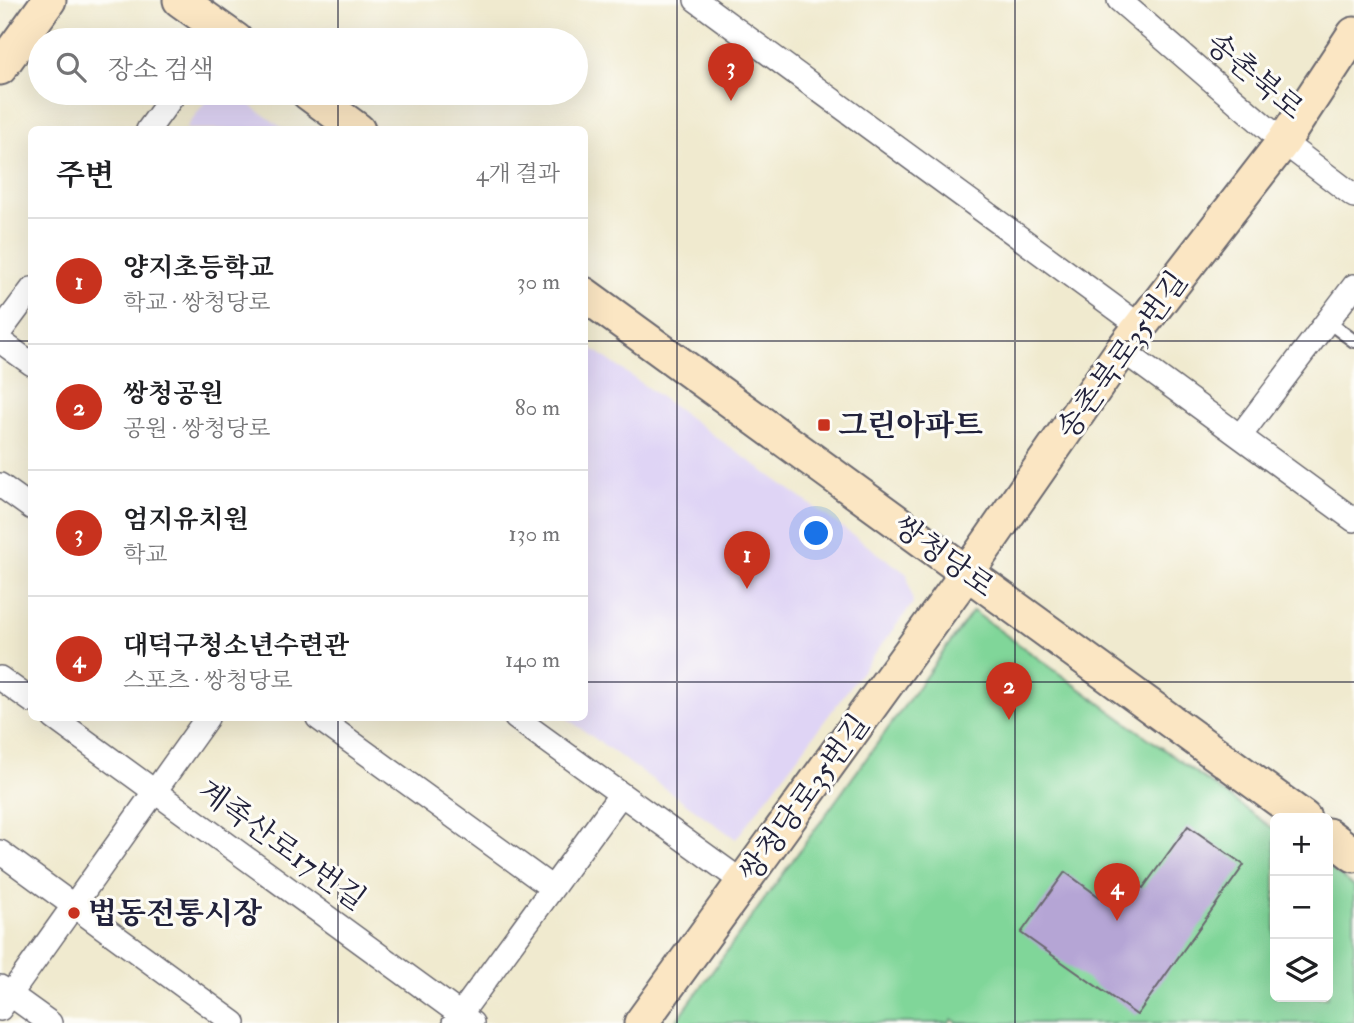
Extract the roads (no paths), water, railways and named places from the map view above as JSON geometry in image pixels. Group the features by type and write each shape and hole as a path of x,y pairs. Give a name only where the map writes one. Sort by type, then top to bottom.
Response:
{"street":[{"path":"29,28 49,0"},
{"path":"180,0 213,28"},
{"path":"696,0 1131,338 1240,436 1354,520"},
{"name":"송촌북로","path":"1119,0 1283,142 1354,196"},
{"path":"0,68 28,29"},
{"name":"송촌북로35번길","path":"967,573 1131,338 1283,142 1354,34"},
{"path":"151,126 166,105"},
{"path":"324,105 353,126"},
{"path":"1240,436 1354,286"},
{"path":"0,332 28,294"},
{"name":"쌍청당로","path":"588,299 1297,813"},
{"path":"0,341 28,361"},
{"path":"0,485 28,505"},
{"name":"쌍청당로35번길","path":"641,1023 967,573"},
{"path":"0,678 28,698"},
{"name":"계족산로17번길","path":"58,721 462,1020"},
{"path":"50,1023 3,997 33,962 205,721"},
{"path":"322,721 552,888"},
{"path":"520,721 744,883"},
{"path":"462,1020 552,888 621,794"},
{"path":"1333,839 1354,855"},
{"path":"0,852 234,1023"}],"lane":[{"path":"1328,321 1354,341"}],"place":[{"name":"엄지유치원","path":"731,101"},
{"name":"그린아파트","path":"824,425"},
{"name":"양지초등학교","path":"747,589"},
{"name":"쌍청공원","path":"1009,720"},
{"name":"법동전통시장","path":"74,913"},
{"name":"대덕구청소년수련관","path":"1117,921"}]}
